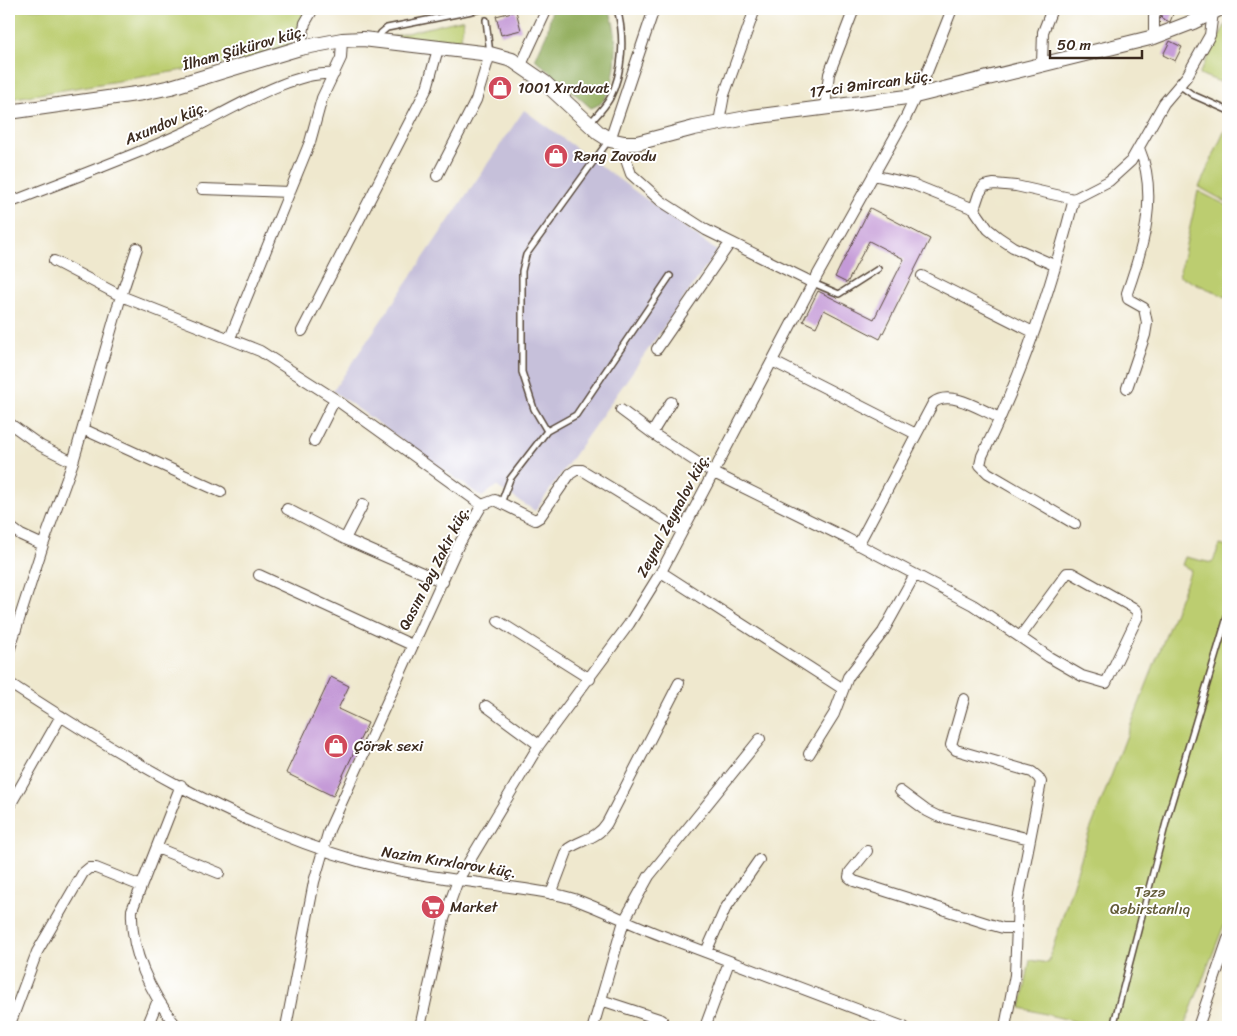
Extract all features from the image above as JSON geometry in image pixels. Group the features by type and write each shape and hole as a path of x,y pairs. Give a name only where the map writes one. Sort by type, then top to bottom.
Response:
{"street":[{"path":"300,48 305,22 313,9"},
{"path":"521,64 547,9"},
{"path":"610,140 654,9"},
{"path":"719,122 724,95 755,9"},
{"path":"825,107 829,74 854,9"},
{"name":"Zeynal Zeynalov küç.","path":"420,1027 444,919 458,880 540,745 629,624 661,572 712,472 872,175 906,118 952,9"},
{"path":"1042,64 1043,32 1052,9"},
{"path":"1154,36 1154,17 1157,9"},
{"path":"974,209 978,194 984,186 994,184 1016,186 1074,199 1109,181 1131,161 1164,103 1180,85 1210,35 1216,10"},
{"name":"17-ci Əmircan küç.","path":"610,140 624,143 648,141 719,122 915,96 1154,36 1216,10"},
{"path":"230,338 310,142 322,98 341,58 342,40"},
{"name":"İlham Şükürov küç.","path":"9,112 110,99 171,87 300,48 342,40 377,41 490,54 521,64 544,82 588,125 610,140"},
{"path":"302,331 427,88 438,49"},
{"path":"437,176 476,100 490,54"},
{"name":"Axundov küç.","path":"9,203 182,134 275,87 306,75 320,72 334,74"},
{"path":"624,143 626,164 631,174 643,187 706,230 814,283"},
{"path":"1128,388 1147,323 1144,308 1128,299 1127,293 1145,234 1148,193 1144,160 1139,148"},
{"path":"872,175 912,184 974,209 988,229 998,238 1054,265"},
{"path":"202,189 290,192"},
{"path":"1074,199 1033,332 980,465 988,474 1075,524"},
{"path":"657,349 730,243"},
{"path":"9,651 43,545 73,462 121,296 137,248"},
{"name":"Qasım bəy Zakir küç.","path":"54,262 121,296 230,338 284,365 335,399 482,505 458,546 412,645 322,850 286,1027"},
{"path":"922,276 1033,332"},
{"path":"772,361 916,434"},
{"path":"858,545 933,403 940,397 950,397 1000,418"},
{"path":"314,441 335,399"},
{"path":"652,433 670,402"},
{"path":"621,410 652,433 712,472 973,605 1049,657 1082,676 1106,683 1138,616 1132,607 1072,573 1067,573 1020,636"},
{"path":"9,423 41,446 73,462"},
{"path":"82,429 221,492"},
{"path":"482,505 494,500 535,520 540,517 570,474 576,470 582,470 682,531"},
{"path":"345,539 363,504"},
{"path":"287,509 345,539 442,582"},
{"path":"9,526 21,535 43,545"},
{"path":"661,572 843,689"},
{"path":"258,575 412,645"},
{"path":"809,754 834,714 843,689 856,666 883,632 914,576"},
{"path":"498,621 590,679"},
{"name":"Nazim Kırxlarov küç.","path":"9,683 61,716 181,785 266,827 322,850 361,862 458,880 551,894 579,901 624,921 729,962 904,1027"},
{"path":"551,894 568,849 589,840 601,831 607,823 679,683"},
{"path":"964,699 951,745 956,750 1032,772 1041,782 1018,901 1014,975 1006,1027"},
{"path":"486,706 540,745"},
{"path":"9,807 61,716"},
{"path":"593,1027 624,921 649,876 760,739"},
{"path":"177,1027 158,1000 136,956 131,930 132,910 181,785"},
{"path":"900,791 927,812 937,816 1030,839"},
{"path":"157,848 219,873"},
{"path":"867,851 850,872 849,877 854,881 996,926 1016,928"},
{"path":"706,952 725,909 759,860"},
{"path":"9,1027 11,1013 37,952 83,873 89,868 96,868 141,886"},
{"path":"1198,1027 1228,939"},
{"path":"705,1027 729,962"},
{"path":"148,1027 158,1000"},
{"path":"601,1000 662,1020"}],"lane":[{"path":"377,41 381,33 387,28 482,9"},
{"path":"588,125 609,100 618,80 622,47 617,9"},
{"path":"486,20 490,54"},
{"path":"1180,85 1193,95 1227,110"},
{"path":"547,431 534,409 522,372 522,270 526,255 610,140"},
{"path":"814,283 839,294 878,269"},
{"path":"501,502 510,479 547,431 576,415 670,276"},
{"path":"1113,1027 1169,811 1228,614"}],"shaded area":[{"name":"Rəng Zavodu","path":"524,110 717,251 535,511 496,486 482,497 333,391"}],"green space":[{"path":"9,9 307,9 286,53 9,99"},
{"path":"552,9 608,9 612,18 616,57 611,84 607,95 601,103 591,108 535,59 547,33"},
{"path":"464,19 460,44 390,37"},
{"path":"1228,20 1228,85 1199,74"},
{"path":"1228,123 1228,203 1199,187"},
{"path":"1198,191 1228,206 1228,298 1179,276"},
{"name":"Təzə Qəbirstanlıq","path":"1220,545 1228,547 1228,915 1184,1027 1097,1027 1021,1008 1030,960 1048,963 1089,833 1191,570 1182,565 1185,557 1212,563"}],"building":[{"path":"1164,9 1175,9 1170,22 1161,18"},
{"path":"516,11 521,30 501,35 496,16"},
{"path":"1170,41 1182,47 1175,61 1163,55"},
{"path":"870,208 930,239 880,339 824,310 816,327 803,321 818,291 874,319 904,259 869,241 847,283 835,277"},
{"path":"331,677 349,686 338,709 368,723 333,796 286,773"}],"place":[{"name":"1001 Xırdavat","path":"500,88"},
{"name":"Rəng Zavodu","path":"556,156"},
{"name":"Çörək sexi","path":"336,746"},
{"name":"Market","path":"433,907"}]}
